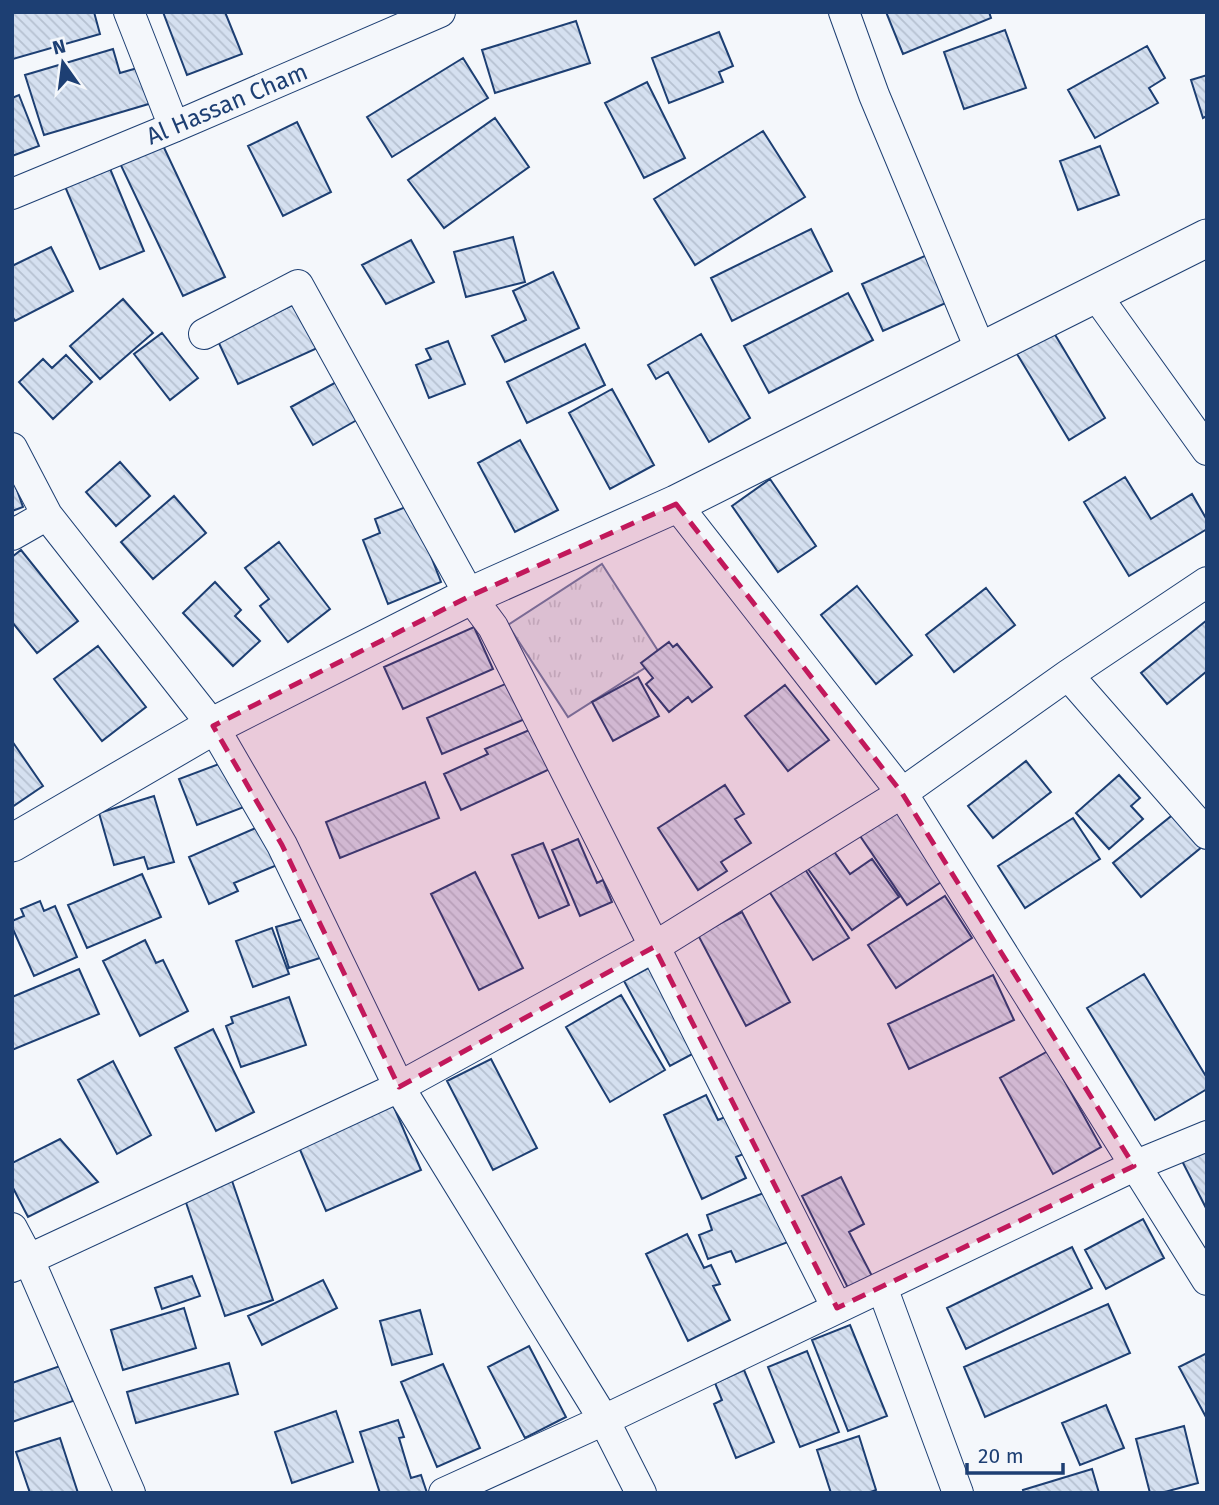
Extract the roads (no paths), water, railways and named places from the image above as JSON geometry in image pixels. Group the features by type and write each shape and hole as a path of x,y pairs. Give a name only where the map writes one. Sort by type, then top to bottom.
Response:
{"street":[{"path":"129,12 174,127"},
{"name":"Al Hassan Cham","path":"12,194 440,12"},
{"path":"844,12 874,95 981,351"},
{"path":"12,843 213,726 470,596 676,504 1207,238"},
{"path":"204,334 298,285 470,596 494,627 837,1308"},
{"path":"1096,295 1207,450"},
{"path":"12,448 47,515 213,726 282,845 399,1087 604,1420 640,1493"},
{"path":"676,504 902,793 1207,1280"},
{"path":"12,535 47,515"},
{"path":"21,1264 399,1087 654,947 902,793 1068,675 1207,582"},
{"path":"1068,675 1207,834"},
{"path":"444,1493 604,1420 1134,1166 1207,1136"},
{"path":"12,1228 21,1264 130,1493"},
{"path":"882,1287 958,1493"}]}
